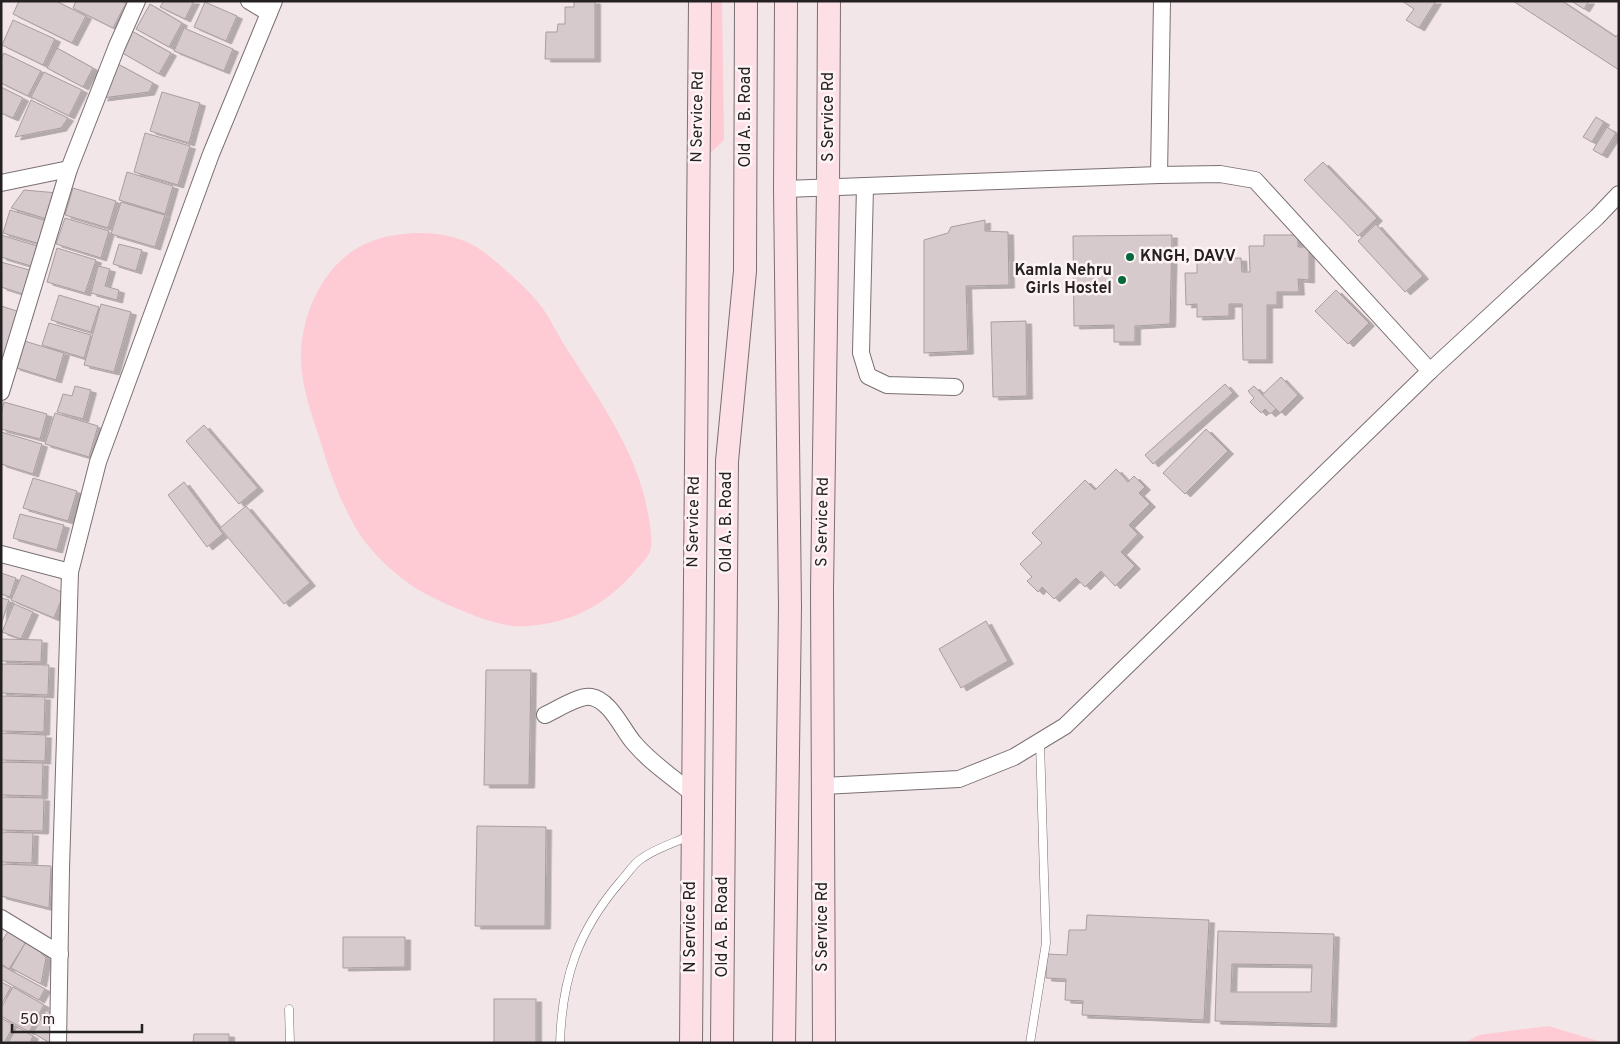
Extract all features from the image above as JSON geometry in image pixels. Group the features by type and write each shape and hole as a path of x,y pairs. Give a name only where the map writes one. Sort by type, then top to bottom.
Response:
{"street":[{"path":"1,392 69,169 117,46 137,1"},
{"path":"58,1043 70,572 98,462 210,154 271,7 249,1"},
{"name":"N Service Rd","path":"690,1043 700,1"},
{"name":"Old A. B. Road","path":"722,1043 727,461 745,270 746,1"},
{"path":"784,1043 790,608 785,189 786,1"},
{"name":"S Service Rd","path":"824,1043 822,590 829,1"},
{"path":"1159,175 1162,1"},
{"path":"1,183 69,169"},
{"path":"785,189 1159,175 1220,174 1255,180 1430,371"},
{"path":"865,187 861,353 868,376 887,385 955,387"},
{"path":"823,786 959,779 1014,758 1065,726 1430,371 1597,217 1619,194"},
{"path":"1,554 70,572"},
{"path":"545,715 583,697 590,696 604,701 634,744 692,793"},
{"path":"1,918 60,954"}],"lane":[{"path":"1030,1043 1046,943 1040,742"},
{"path":"560,1043 561,1017 568,977 581,938 612,891 640,859 692,834"},
{"path":"289,1009 290,1043"}],"shaded area":[{"path":"700,1 722,1 724,140 697,165"},
{"path":"409,233 449,236 474,246 503,267 530,293 547,315 616,428 635,469 648,513 651,535 650,551 642,563 615,592 579,614 551,623 528,626 504,625 464,612 437,600 410,584 377,556 359,533 339,495 310,410 302,376 301,353 307,318 322,284 344,257 359,247 375,240"},
{"path":"1548,1026 1605,1043 1464,1043 1479,1035"}],"building":[{"path":"19,1 56,1 86,16 72,43 13,14"},
{"path":"76,1 121,1 126,3 113,28 73,8"},
{"path":"164,1 194,1 185,19 160,7"},
{"path":"574,1 595,1 595,59 545,59 546,32 557,32 558,24 565,24 565,7 574,7"},
{"path":"1402,1 1436,1 1419,28 1406,20 1414,9"},
{"path":"1513,1 1562,1 1616,37 1619,33 1619,70"},
{"path":"1571,1 1589,1 1584,9"},
{"path":"205,2 237,16 226,41 194,27"},
{"path":"150,4 182,23 169,47 136,29"},
{"path":"13,20 55,39 43,65 2,45"},
{"path":"184,28 233,49 224,71 174,51"},
{"path":"130,30 171,53 159,74 119,51"},
{"path":"57,48 93,68 83,87 47,68"},
{"path":"4,53 41,71 28,96 1,83 1,59"},
{"path":"118,64 153,83 149,92 102,98"},
{"path":"44,72 82,90 69,116 31,97"},
{"path":"1,87 23,98 13,118 1,113"},
{"path":"162,92 200,103 189,143 150,131"},
{"path":"31,100 68,118 61,128 15,137"},
{"path":"1596,117 1604,122 1592,142 1583,137"},
{"path":"1607,127 1616,133 1602,155 1593,150"},
{"path":"145,133 190,146 178,185 134,172"},
{"path":"1323,162 1377,218 1358,236 1304,180"},
{"path":"127,172 173,186 165,214 119,200"},
{"path":"73,188 116,201 108,228 65,215"},
{"path":"24,190 58,193 50,220 11,208"},
{"path":"121,202 165,215 155,247 111,234"},
{"path":"10,210 47,221 40,244 3,233"},
{"path":"65,218 109,231 101,258 56,244"},
{"path":"985,220 985,231 1008,232 1009,285 966,286 968,351 924,353 924,240 948,233 951,227"},
{"path":"1376,224 1423,276 1405,292 1358,241"},
{"path":"1,235 37,246 31,266 1,257"},
{"name":"Kamla Nehru Girls Hostel","path":"1172,235 1170,324 1135,326 1135,342 1114,342 1114,325 1074,326 1073,236"},
{"path":"1264,235 1298,235 1298,247 1309,247 1309,280 1298,279 1299,292 1277,292 1277,305 1267,305 1267,360 1243,360 1242,304 1229,304 1229,316 1197,317 1197,304 1186,305 1185,273 1197,273 1197,259 1241,258 1242,272 1250,272 1249,246 1264,246"},
{"path":"119,244 142,250 136,271 113,264"},
{"path":"57,248 96,260 85,293 47,282"},
{"path":"1,262 33,271 26,295 1,287"},
{"path":"98,266 110,269 105,286 119,290 117,300 91,293"},
{"path":"1336,290 1369,323 1348,344 1315,311"},
{"path":"59,295 99,307 91,332 51,320"},
{"path":"101,304 131,312 114,372 84,365"},
{"path":"1,306 17,311 1,365"},
{"path":"1026,321 1027,396 993,397 991,322"},
{"path":"49,323 91,335 84,358 42,345"},
{"path":"21,340 64,353 56,380 14,367"},
{"path":"1281,377 1298,395 1280,413 1262,395"},
{"path":"1225,384 1233,393 1153,464 1145,455"},
{"path":"75,386 91,390 83,419 57,412 63,394 72,396"},
{"path":"1254,386 1276,409 1270,414 1265,409 1261,413 1250,402 1254,398 1248,391"},
{"path":"4,402 47,414 40,439 1,429 1,414"},
{"path":"55,413 98,426 89,457 45,444"},
{"path":"204,425 258,488 239,504 186,441"},
{"path":"1206,429 1228,451 1185,494 1163,473"},
{"path":"1,432 42,444 33,474 1,464"},
{"path":"1116,469 1128,482 1134,476 1145,487 1139,493 1150,504 1129,525 1138,534 1121,552 1135,566 1115,586 1101,571 1085,587 1076,578 1054,599 1042,587 1038,592 1027,581 1032,577 1020,564 1042,543 1032,533 1085,480 1095,490"},
{"path":"33,478 77,491 68,521 23,508"},
{"path":"184,482 223,534 207,547 168,495"},
{"path":"246,506 310,583 284,604 220,528"},
{"path":"20,514 64,525 57,550 13,538"},
{"path":"1,573 16,578 10,597 1,594"},
{"path":"22,575 64,593 54,618 11,600"},
{"path":"1,598 9,600 1,625"},
{"path":"14,604 33,612 21,639 2,632"},
{"path":"986,621 1008,661 961,688 939,649"},
{"path":"1,639 42,640 41,662 1,661"},
{"path":"2,664 49,665 48,695 1,693"},
{"path":"486,670 531,670 529,785 484,785"},
{"path":"1,696 45,697 44,732 1,731"},
{"path":"1,733 46,735 45,761 1,760"},
{"path":"1,762 43,763 42,796 1,795"},
{"path":"1,797 44,798 43,831 1,830"},
{"path":"477,826 546,827 545,926 475,926"},
{"path":"1,832 33,833 32,863 1,862"},
{"path":"1,864 51,866 49,908 1,896"},
{"path":"1087,915 1209,920 1204,1020 1082,1015 1083,1001 1065,1000 1066,979 1046,978 1047,954 1067,955 1069,930 1086,930"},
{"path":"10,928 28,939 9,969 1,964 1,943"},
{"path":"1218,931 1334,934 1331,1024 1215,1021","holes":["1232,964 1312,965 1311,992 1231,992"]},
{"path":"343,937 405,937 405,967 343,968"},
{"path":"28,938 46,958 41,984 11,968"},
{"path":"1,965 45,989 39,1000 1,979"},
{"path":"1,982 11,987 1,1005"},
{"path":"13,987 44,1005 29,1032 1,1016 1,1008"},
{"path":"494,999 536,999 536,1043 494,1043"},
{"path":"46,1010 56,1015 50,1043 33,1033"},
{"path":"1,1018 14,1025 4,1043 1,1043"},
{"path":"17,1027 33,1036 30,1043 8,1043"},
{"path":"194,1034 229,1034 229,1043 193,1043"}],"place":[{"name":"KNGH, DAVV","path":"1130,257"},
{"name":"Kamla Nehru Girls Hostel","path":"1122,280"}]}
